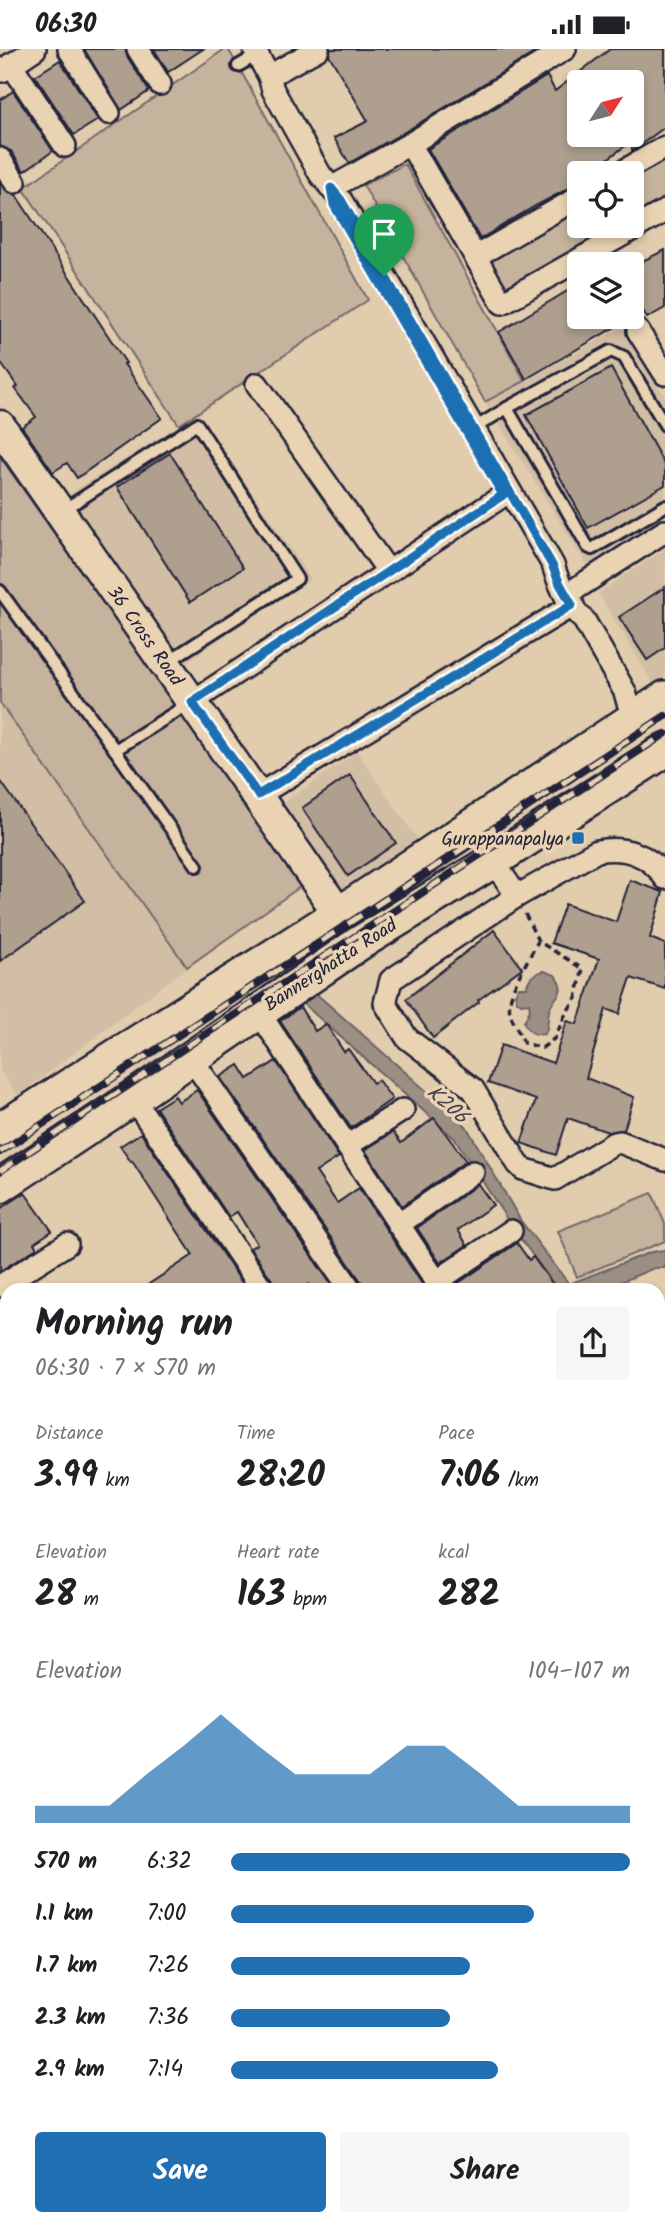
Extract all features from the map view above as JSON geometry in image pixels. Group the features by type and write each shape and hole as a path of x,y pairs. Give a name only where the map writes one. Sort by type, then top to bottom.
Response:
{"main road":[{"name":"Bannerghatta Road","path":"2,1125 339,914 632,710 665,698"},
{"name":"Bannerghatta Road","path":"0,1186 358,944 662,758"}],"street":[{"path":"35,49 6,68 65,146"},
{"path":"69,49 109,113"},
{"path":"138,49 160,84"},
{"path":"269,76 318,49"},
{"path":"331,188 410,144 565,49"},
{"path":"256,52 269,76 281,86 326,168 334,205 503,495 569,600"},
{"path":"410,144 502,303 665,211"},
{"path":"641,161 665,147"},
{"path":"0,159 15,182"},
{"path":"331,188 341,200 552,565 578,623 619,696 632,710"},
{"path":"475,257 567,204"},
{"path":"638,331 665,374"},
{"path":"257,384 388,571"},
{"name":"36 Cross Road","path":"0,426 339,914"},
{"path":"192,702 503,495"},
{"path":"258,795 569,600 665,531"},
{"path":"665,878 654,864 644,857 622,849 597,851 517,896 390,980 385,1003 407,1038 472,1089 523,1169 555,1179 617,1142 665,1160"},
{"path":"493,860 517,896"},
{"path":"258,1011 437,1283"},
{"path":"191,1058 346,1283"},
{"path":"133,1098 258,1283"},
{"path":"347,1146 403,1110"},
{"path":"398,1225 473,1173"},
{"path":"443,1283 511,1231"},
{"path":"5,1283 66,1244"}],"lane":[{"path":"238,66 256,52"},
{"path":"473,429 611,351 624,357 665,425"},
{"path":"507,408 588,547 592,549 665,506"},
{"path":"60,513 197,424 297,579 165,663"},
{"path":"0,591 197,866"},
{"path":"115,750 192,702"}],"path":[{"path":"517,896 538,941 583,969 576,998 555,1038 542,1048 524,1043 509,1011 510,992 523,973 538,941"}],"shaded area":[{"path":"228,49 238,66 368,300 179,425 23,188"},
{"path":"665,156 665,197 644,209 644,168"},
{"path":"405,164 525,381 485,402 363,185"},
{"path":"567,213 567,238 593,238 506,287 489,258"},
{"path":"619,329 624,329 665,396 665,518 588,567 485,402"},
{"path":"198,413 311,579 180,666 63,498"},
{"path":"0,457 304,884 187,967 0,703"},
{"path":"665,549 665,678 654,685 598,593"},
{"path":"0,703 187,967 18,1096 0,1070"},
{"path":"357,752 418,840 339,894 279,806"},
{"path":"544,971 555,975 561,987 551,1005 545,1034 535,1034 524,1022 530,1010 529,1003 521,1004 515,994 519,987 527,987 532,976"},
{"path":"312,990 466,1126 521,1221 568,1283 553,1283 512,1227 455,1139 299,1000"},
{"path":"652,1193 665,1224 665,1241 577,1277 558,1231"},
{"path":"665,1250 665,1268 654,1268 619,1283 572,1283 651,1252"}],"building":[{"path":"84,49 125,49 149,91 121,110"},
{"path":"154,49 203,49 168,72"},
{"path":"331,49 532,49 534,53 349,163 334,138 368,121 329,55"},
{"path":"610,49 665,49 665,127 644,142 644,70 582,70"},
{"path":"60,60 98,120 74,135 35,76"},
{"path":"547,76 555,91 567,82 567,147 624,147 605,161 567,161 567,189 480,239 428,149"},
{"path":"13,91 53,151 24,171 11,151 0,146 0,100"},
{"path":"0,183 9,193 16,195 126,363 124,364 162,418 77,478 67,463 53,472 22,427 36,417 0,362"},
{"path":"665,250 665,308 647,318 644,313 644,260"},
{"path":"567,291 567,329 611,329 526,379 499,332"},
{"path":"611,368 665,466 665,485 588,528 526,415"},
{"path":"170,453 243,568 190,602 117,487"},
{"path":"665,587 665,648 647,660 619,617"},
{"path":"350,775 396,843 348,876 302,808"},
{"path":"0,780 85,901 0,961"},
{"path":"630,880 663,892 650,938 665,944 665,989 631,978 619,1014 606,1009 586,1078 634,1097 624,1130 608,1132 568,1118 556,1155 521,1143 536,1100 488,1083 501,1045 553,1063 567,1021 577,1024 599,959 551,943 565,904 616,922"},
{"path":"494,930 522,968 433,1038 406,999"},
{"path":"300,1007 315,1031 326,1024 344,1052 348,1049 373,1083 378,1080 392,1099 351,1128 280,1021"},
{"path":"276,1061 339,1157 316,1172 337,1203 359,1188 421,1283 362,1283 220,1077 239,1065 248,1079"},
{"path":"197,1090 330,1283 274,1283 250,1248 257,1244 237,1212 229,1217 156,1108 175,1096 179,1102"},
{"path":"434,1118 466,1161 402,1206 365,1150 393,1132 401,1143"},
{"path":"141,1133 242,1283 151,1283 193,1255 120,1146"},
{"path":"478,1184 493,1205 458,1230 467,1245 440,1263 417,1228"},
{"path":"25,1193 52,1231 34,1243 37,1248 0,1271 0,1209"},
{"path":"517,1243 529,1260 533,1257 552,1283 458,1283"}],"railway":[{"path":"0,1152 665,716"},
{"path":"0,1171 665,734"}],"place":[{"name":"Gurappanapalya","path":"578,838"}],"route":[{"path":"331,188 341,200 384,276 552,565 572,605 258,795 192,702 503,495 334,205 331,188"}],"water label":[{"name":"K206","path":"448,1104"}]}
